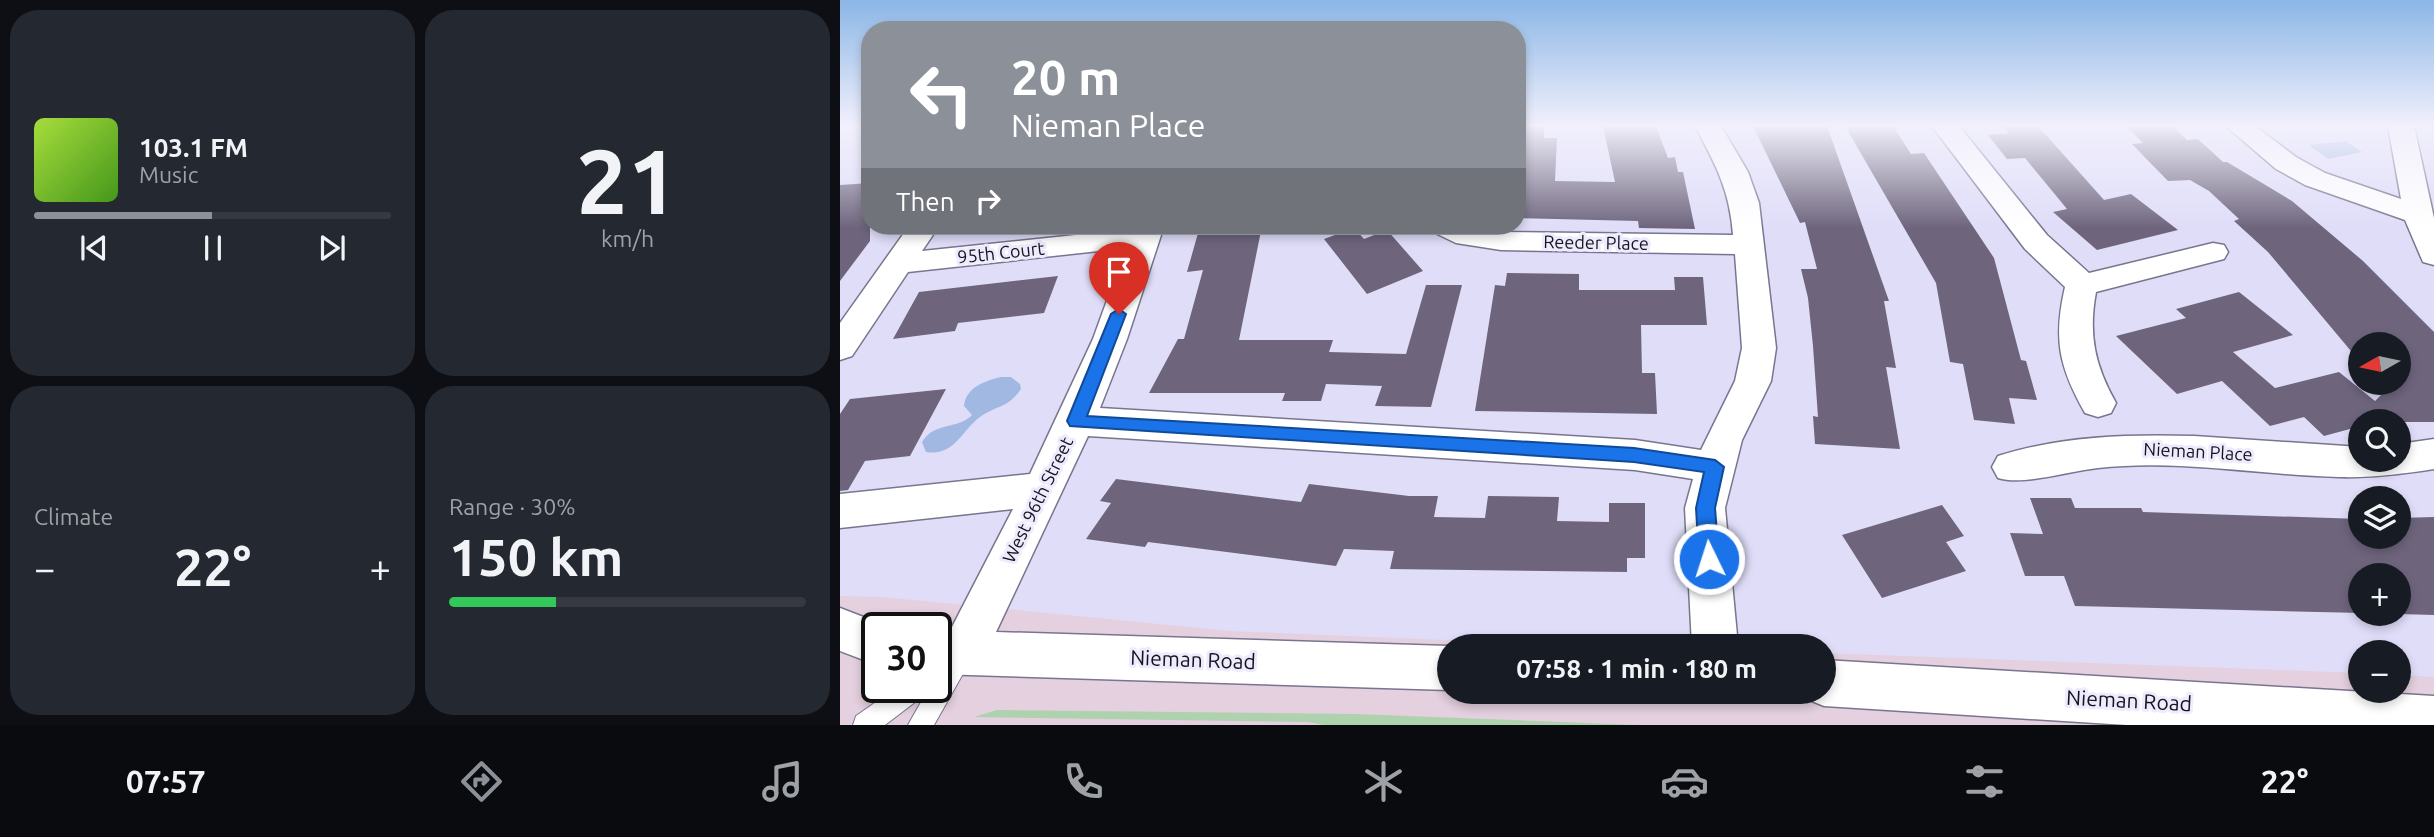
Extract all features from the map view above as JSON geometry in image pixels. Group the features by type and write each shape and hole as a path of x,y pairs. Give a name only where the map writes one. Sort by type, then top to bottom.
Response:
{"street":[{"path":"1714,634 1705,508 1724,440 1753,381 1757,359 1751,245 1745,203 1725,160"},
{"path":"1972,160 2036,242 2082,285"},
{"path":"2282,160 2315,179 2418,215"},
{"path":"2407,160 2418,215 2434,255"},
{"path":"840,348 918,235"},
{"path":"960,257 973,235"},
{"name":"95th Court","path":"899,263 1125,235"},
{"name":"West 96th Street","path":"952,647 1043,489 1076,421 1110,339 1146,235"},
{"name":"Reeder Place","path":"1463,235 1501,241 1751,245"},
{"path":"2082,285 2140,274 2213,252"},
{"path":"2082,285 2073,321 2072,343 2080,372 2098,403"},
{"path":"1076,421 1634,455 1715,467"},
{"name":"Nieman Place","path":"2012,467 2062,454 2116,449 2175,449 2348,461"},
{"path":"2411,457 2434,454"},
{"path":"840,511 1043,489"},
{"path":"840,629 861,638"},
{"path":"840,659 861,654"},
{"name":"Nieman Road","path":"952,659 1437,668"},
{"name":"Nieman Road","path":"1836,684 2434,720"}],"lane":[{"path":"865,725 895,703"},
{"path":"920,725 928,703"}],"shaded area":[{"path":"840,596 882,597 1230,631 1437,640 1437,704 1836,704 1836,653 2348,673 2348,703 2411,703 2411,676 2434,677 2434,725 840,725"}],"green space":[{"path":"997,710 1356,714 1639,725 1324,725 1308,722 974,717"}],"water":[{"path":"1001,377 1011,377 1020,384 1021,389 1016,395 980,417 951,447 926,452 922,442 927,435 940,428 960,423 972,415 964,406 972,390"}],"building":[{"path":"1526,160 1556,160 1555,181 1615,182 1610,160 1676,160 1678,172 1683,172 1695,229 1639,228 1638,221 1526,218"},
{"path":"1769,160 1839,160 1889,301 1884,301 1896,368 1886,367 1900,449 1815,444 1813,416 1818,417 1813,346 1808,298 1801,269 1817,269 1805,222 1800,223"},
{"path":"1865,160 1929,160 1994,258 2021,360 2026,361 2037,400 2009,398 2015,424 1974,420 1963,364 1950,362 1936,283"},
{"path":"2027,160 2068,160 2104,200 2131,194 2178,230 2097,250 2053,212 2067,209"},
{"path":"2147,160 2227,162 2292,201 2363,261 2434,332 2434,422 2411,422 2411,409 2348,409 2348,430 2324,436 2304,417 2270,426 2222,381 2177,394 2116,336 2186,318 2176,309 2239,292 2293,335 2233,352 2275,388 2339,372 2348,379 2348,396 2369,396 2375,401 2380,396 2412,396 2412,332 2348,332 2348,347 2268,252 2234,221 2239,219 2209,191 2190,180 2168,181"},
{"path":"861,184 861,235 870,235 870,241 840,281 840,185"},
{"path":"1197,235 1260,235 1239,340 1333,340 1329,352 1406,354 1426,285 1462,285 1431,407 1375,406 1382,386 1326,384 1321,401 1282,401 1285,393 1149,393 1178,339 1184,339 1203,270 1187,272"},
{"path":"1335,235 1360,235 1364,239 1374,235 1391,235 1423,271 1367,294 1324,239"},
{"path":"1507,273 1579,274 1579,290 1675,290 1674,277 1703,277 1707,325 1641,325 1642,373 1655,373 1657,414 1475,411 1495,285 1505,286"},
{"path":"1058,276 1044,313 958,323 955,331 893,339 919,292"},
{"path":"946,389 910,456 865,461 848,490 840,491 840,414 850,399"},
{"path":"1116,479 1301,502 1309,484 1409,496 1438,496 1434,517 1485,518 1488,496 1559,497 1557,521 1609,522 1609,503 1645,503 1645,558 1627,558 1627,572 1390,569 1394,551 1344,549 1336,566 1148,542 1145,547 1086,539 1111,503 1100,501"},
{"path":"2030,498 2071,498 2075,508 2141,508 2143,512 2348,519 2348,549 2411,549 2411,518 2434,517 2434,615 2411,614 2411,563 2348,563 2348,613 2075,606 2064,576 2025,576 2010,533 2043,534"},
{"path":"1942,505 1964,536 1946,542 1966,571 1882,598 1842,535"}],"route":[{"path":"1119,314 1076,421 1634,455 1715,467 1705,508 1709,559"}]}
